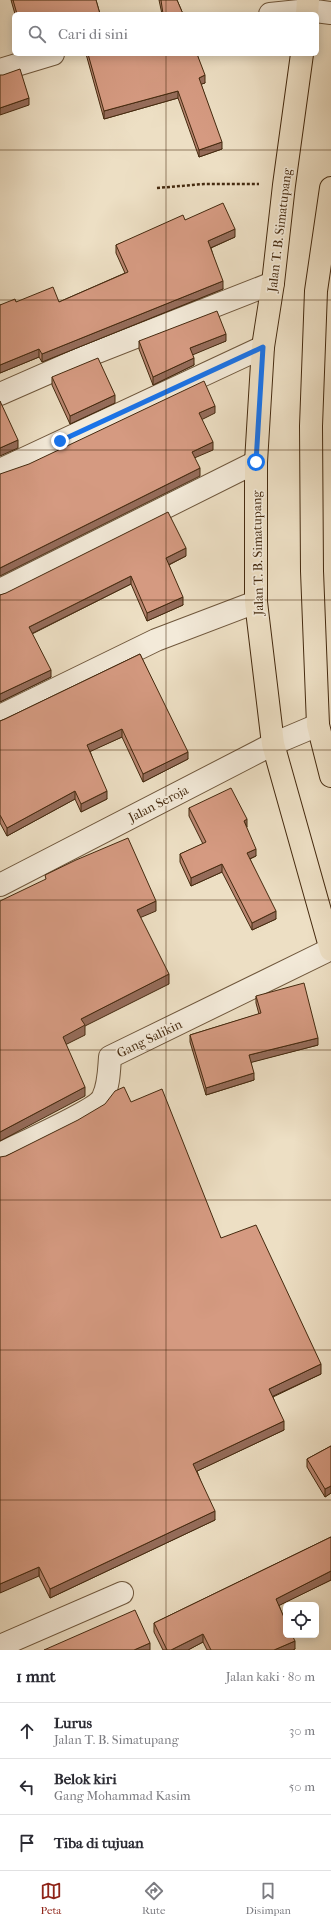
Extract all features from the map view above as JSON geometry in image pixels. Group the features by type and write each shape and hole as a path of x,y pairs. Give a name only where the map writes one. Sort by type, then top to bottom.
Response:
{"main road":[{"name":"Jalan T. B. Simatupang","path":"302,56 284,185 273,284 263,347 256,462 256,602 273,744 331,949"},
{"path":"331,188 316,291 312,426 312,571 318,725 331,776"}],"street":[{"path":"283,12 308,8 331,13"},
{"path":"0,70 46,56"},
{"path":"0,394 82,358 273,284"},
{"path":"0,470 263,347"},
{"path":"0,590 256,462"},
{"path":"0,716 156,640 256,602"},
{"name":"Jalan Seroja","path":"0,885 273,744 318,725"},
{"name":"Gang Salikin","path":"0,1154 77,1116 103,1098 108,1081 110,1057 331,949"},
{"path":"0,1646 122,1593"}],"path":[{"path":"157,188 235,183 284,185"}],"building":[{"path":"13,0 96,0 99,12 16,12"},
{"path":"161,0 177,0 182,12 163,12"},
{"path":"89,56 198,56 205,75 199,78 222,142 199,150 178,91 104,111"},
{"path":"20,69 29,98 0,108 0,75"},
{"path":"223,203 235,229 208,241 223,281 42,354 39,349 0,365 0,305 15,299 16,302 53,287 59,302 128,272 116,245 183,215 185,220"},
{"path":"217,311 226,334 190,348 194,358 153,377 139,341"},
{"path":"98,358 115,395 70,416 52,377"},
{"path":"204,381 215,406 199,413 213,442 192,452 200,468 0,568 0,474 29,464"},
{"path":"0,401 18,440 0,448"},
{"path":"168,512 186,548 166,558 183,597 147,613 131,576 29,627 51,670 0,694 0,595"},
{"path":"140,654 188,752 143,774 122,729 87,745 107,791 81,804 75,791 7,828 0,815 0,721"},
{"path":"231,788 247,819 244,821 256,849 247,853 276,911 252,923 222,864 191,878 180,854 206,842 189,808"},
{"path":"128,838 156,901 137,910 169,974 81,1019 85,1025 63,1037 85,1087 0,1132 0,901 46,879 45,875"},
{"path":"304,983 318,1038 249,1055 254,1073 206,1088 190,1035 261,1013 256,996"},
{"path":"124,1087 131,1102 162,1089 221,1238 256,1225 321,1364 269,1389 284,1421 193,1464 215,1511 50,1589 39,1567 0,1584 0,1157 6,1156 78,1120 105,1104 115,1091"},
{"path":"331,1446 331,1486 325,1489 307,1459"},
{"path":"331,1537 331,1571 276,1599 283,1615 283,1638 294,1638 295,1641 274,1650 211,1650 203,1634 171,1650 167,1650 154,1623"},
{"path":"135,1610 150,1643 134,1650 44,1650"}],"route":[{"path":"60,441 263,347 256,462"}]}
